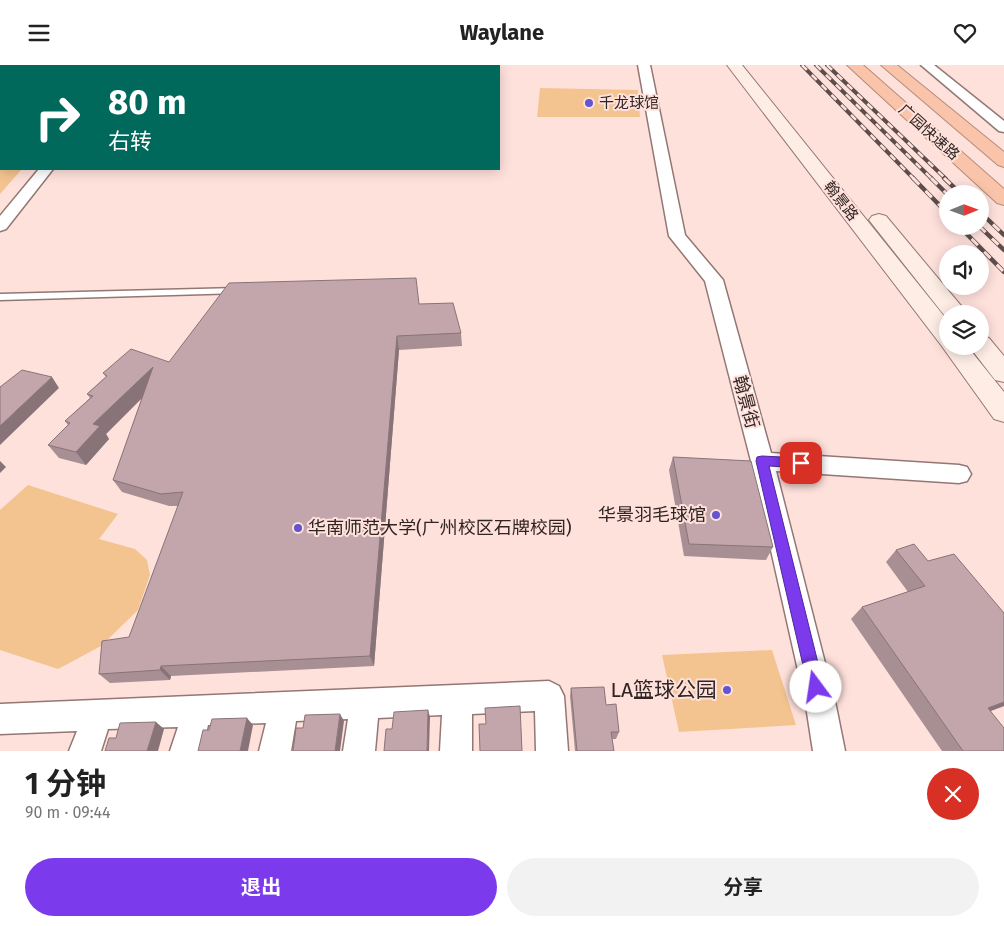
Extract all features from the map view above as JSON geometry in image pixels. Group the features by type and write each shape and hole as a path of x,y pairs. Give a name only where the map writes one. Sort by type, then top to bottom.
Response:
{"highway":[{"name":"广园快速路","path":"854,65 1004,199"},
{"name":"广园快速路","path":"888,65 1004,161"},
{"path":"896,65 1004,146"}],"street":[{"name":"翰景街","path":"644,65 677,236 714,280 762,461 821,705 829,751"},
{"name":"翰景路","path":"734,65 939,327"},
{"name":"翰景路","path":"749,65 949,305"},
{"path":"927,65 1004,128"},
{"path":"0,225 45,170"},
{"path":"989,354 1004,373"},
{"path":"960,355 1004,412"},
{"path":"762,461 959,474"},
{"path":"2,724 98,715 548,696 552,751"},
{"path":"456,751 458,700"},
{"path":"360,751 365,704"},
{"path":"275,751 284,707"},
{"path":"186,751 197,711"},
{"path":"85,751 98,715"}],"lane":[{"path":"0,297 247,291"}],"shaded area":[{"name":"千龙球馆","path":"540,88 638,90 640,117 537,117"},
{"path":"0,170 21,170 0,194"},
{"path":"28,485 118,514 99,539 135,549 147,560 150,575 138,610 101,646 58,669 0,650 0,510"},
{"name":"LA篮球公园","path":"772,650 796,725 679,732 662,655"}],"building":[{"path":"416,278 419,304 453,303 461,333 397,336 370,656 161,666 160,670 99,674 102,641 129,637 183,492 161,494 113,480 153,367 93,424 100,426 76,452 48,445 70,423 65,421 93,396 87,394 107,376 103,373 131,349 169,362 229,283"},
{"path":"22,370 52,377 0,426 0,387"},
{"name":"华景羽毛球馆","path":"673,457 751,461 773,547 689,544"},
{"path":"914,544 928,561 954,554 1004,613 1004,702 988,708 1004,728 1004,751 963,751 862,607 925,586 896,550"},
{"path":"604,687 606,705 616,704 619,732 611,732 614,751 577,751 571,688"},
{"path":"520,706 522,751 480,751 479,724 486,724 485,708"},
{"path":"428,710 427,751 384,751 386,729 392,729 394,712"},
{"path":"340,714 335,751 293,751 296,728 303,728 305,715"},
{"path":"247,718 240,751 198,751 203,730 209,730 212,719"},
{"path":"156,722 147,751 105,751 109,738 116,738 120,723"}],"railway":[{"path":"802,65 914,179"},
{"path":"816,65 932,179"},
{"path":"827,65 946,179"},
{"path":"913,178 939,205"},
{"path":"944,178 951,185"},
{"path":"932,179 939,186"},
{"path":"989,221 1004,235"},
{"path":"968,235 1004,272"},
{"path":"988,235 1004,250"}],"place":[{"name":"千龙球馆","path":"589,103"},
{"name":"华景羽毛球馆","path":"716,515"},
{"name":"华南师范大学(广州校区石牌校园)","path":"298,528"},
{"name":"LA篮球公园","path":"727,690"}],"route":[{"path":"801,463 762,461 816,687"}]}
